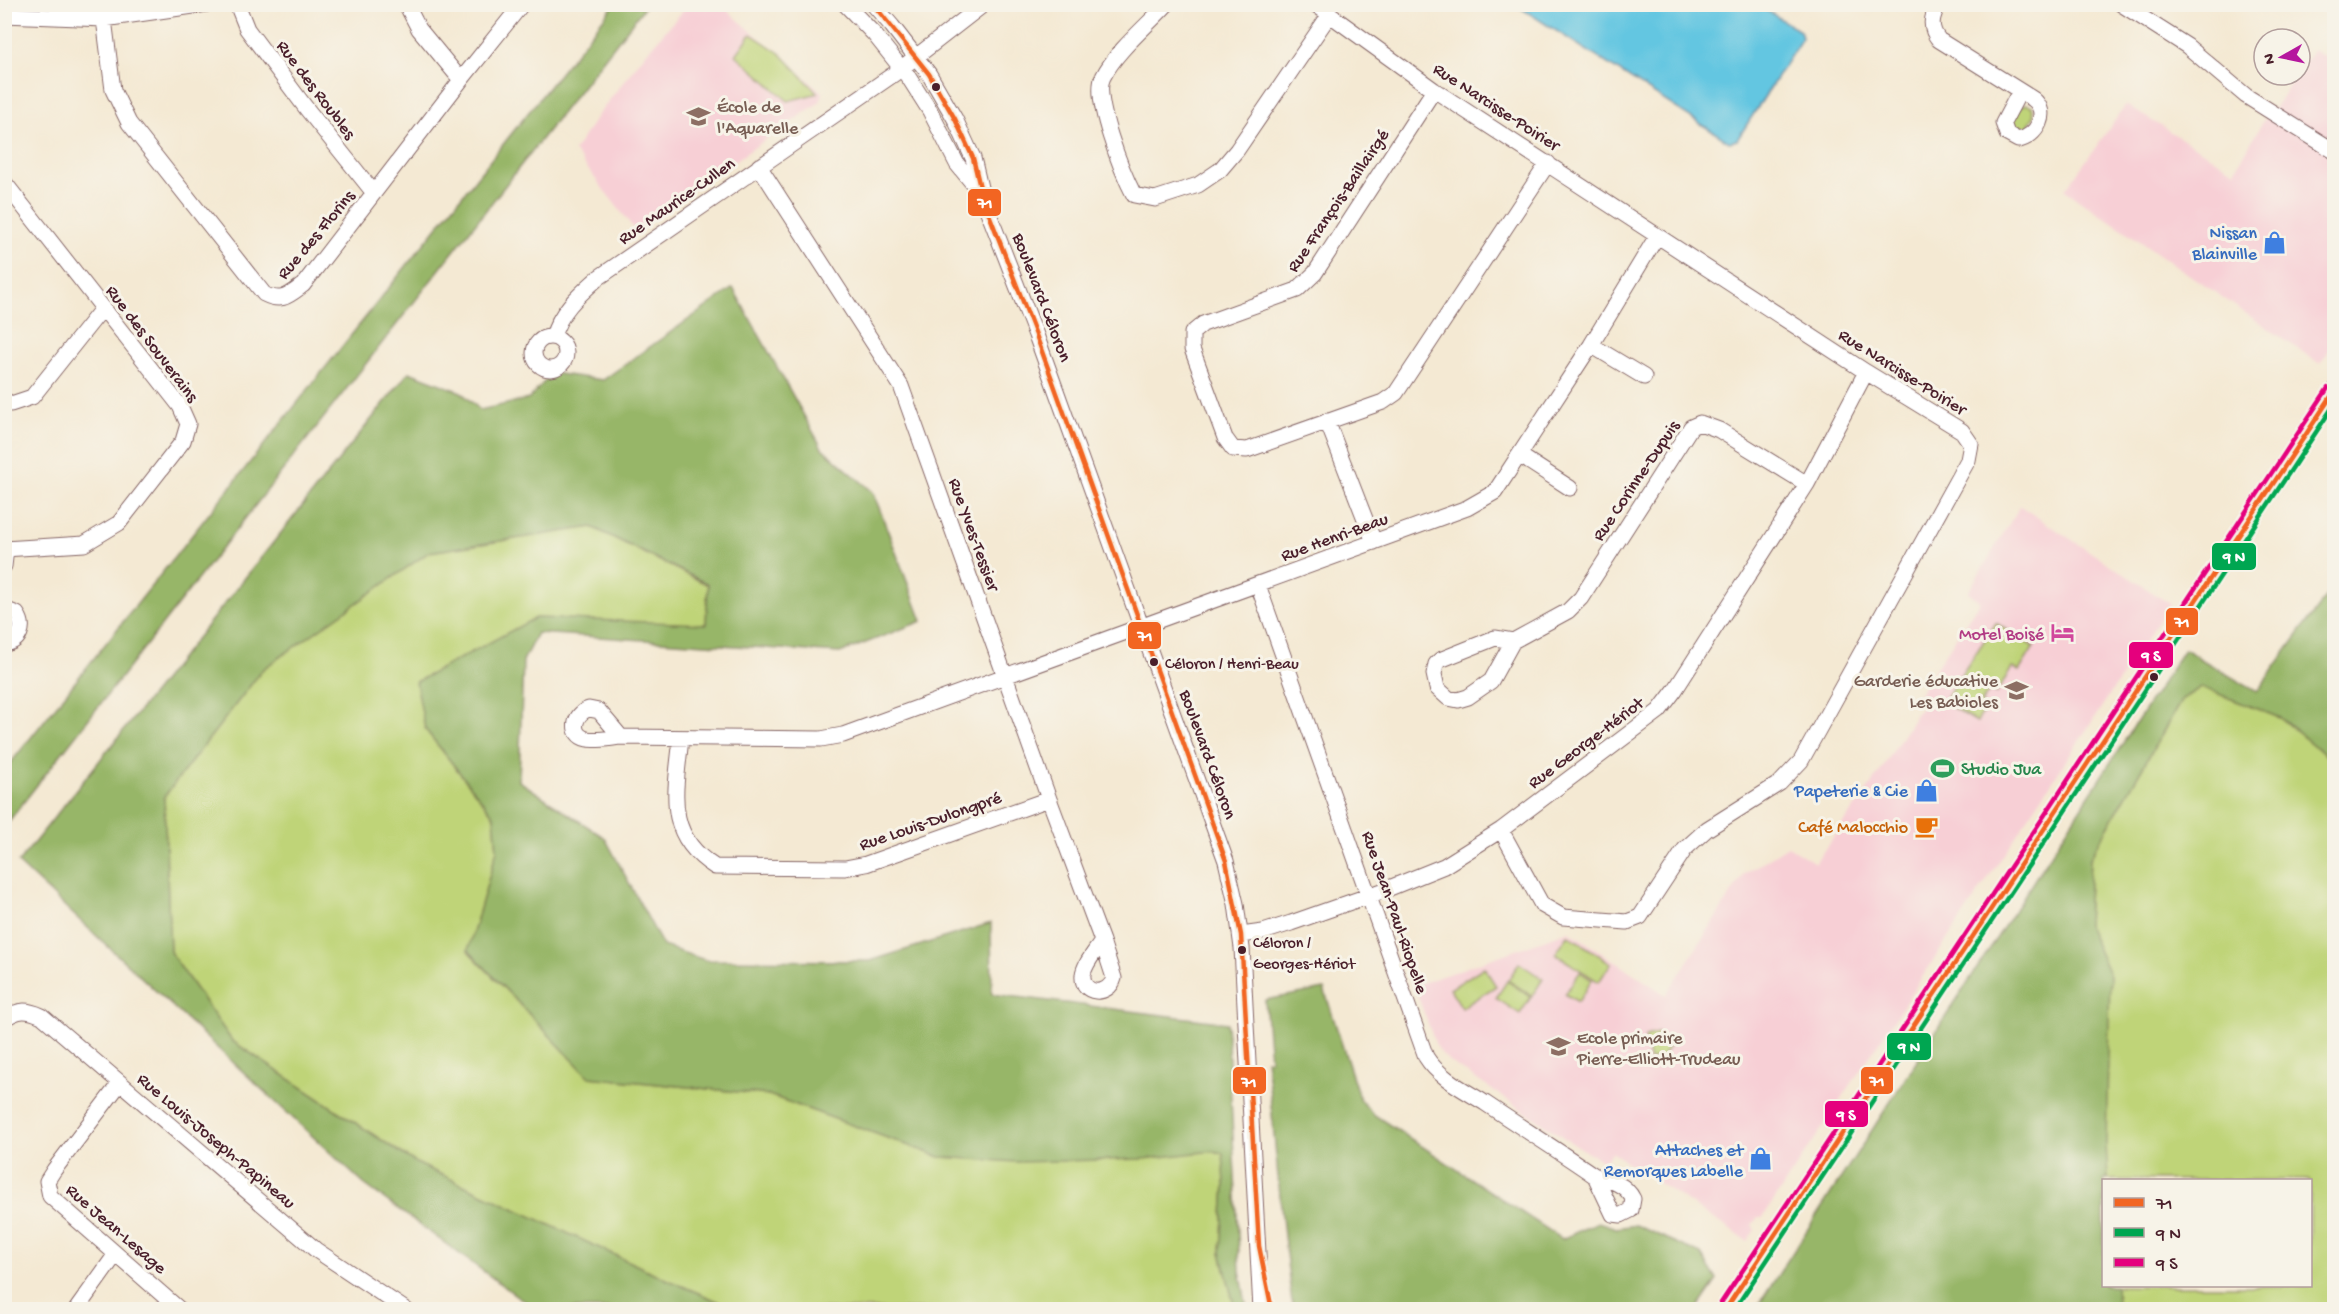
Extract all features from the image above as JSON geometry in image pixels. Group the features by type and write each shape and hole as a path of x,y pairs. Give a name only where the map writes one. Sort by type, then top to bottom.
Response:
{"main road":[{"path":"1725,1310 2334,392"}],"street":[{"path":"4,15 104,19 207,4"},
{"name":"Rue des Roubles","path":"237,4 247,28 306,108 374,193"},
{"path":"406,4 419,29 461,80"},
{"name":"Rue des Florins","path":"104,19 113,90 129,123 264,294 274,299 287,297 303,285 522,4"},
{"name":"Boulevard Céloron","path":"845,4 902,68 930,111 957,164 982,196"},
{"name":"Boulevard Céloron","path":"873,4 917,57 949,107 965,138 973,158 982,196 1026,305 1222,849 1233,890 1240,936 1261,1310"},
{"name":"Rue Maurice-Cullen","path":"553,337 557,320 598,278 902,68 984,4"},
{"path":"1167,4 1115,59 1101,79 1101,103 1124,176 1134,195 1155,199 1198,185 1220,170 1237,150 1330,14"},
{"name":"Rue Narcisse-Poirier","path":"1316,4 1434,90 1866,372 1962,431 1971,444 1968,460 1801,761 1780,783 1707,829 1685,849 1640,916 1627,922 1563,917 1542,905 1502,830"},
{"path":"1940,4 1932,19 1933,30 1937,37 2020,91"},
{"path":"2121,4 2187,46 2238,91 2334,151"},
{"name":"Rue François-Baillairgé","path":"1434,90 1315,273 1305,284 1297,290 1203,324 1192,333 1192,349 1225,438 1233,449 1247,450 1383,402 1396,393 1548,164"},
{"name":"Rue Yves-Tessier","path":"759,166 901,386 1102,941"},
{"name":"Rue des Souverains","path":"4,182 180,406 188,424 183,441 119,523 84,544 5,549 4,566"},
{"name":"Rue Henri-Beau","path":"1142,627 1467,508 1495,492 1591,345 1657,236"},
{"path":"4,400 11,404 32,397 102,309"},
{"path":"1591,345 1644,377"},
{"name":"Rue George-Hériot","path":"1240,936 1263,932 1369,896 1444,866 1502,830 1659,711 1675,690 1808,484 1866,372"},
{"path":"1328,421 1374,542"},
{"name":"Rue Corinne-Dupuis","path":"1513,641 1494,638 1440,660 1436,664 1434,674 1437,688 1448,698 1458,700 1479,690 1491,681 1513,641 1568,611 1581,598 1692,427 1700,423 1719,430 1808,484"},
{"path":"1519,455 1570,488"},
{"name":"Rue Jean-Paul-Riopelle","path":"1258,585 1420,1043 1429,1062 1455,1083 1595,1176"},
{"path":"4,609 13,610 17,614 22,631 15,640 4,644"},
{"path":"621,736 820,739 843,735 1142,627"},
{"name":"Rue Louis-Dulongpré","path":"681,738 675,807 680,827 697,856 715,867 845,868 866,864 1049,799"},
{"name":"Rue Louis-Joseph-Papineau","path":"4,1019 15,1011 26,1009 42,1016 316,1250 406,1310"},
{"name":"Rue Jean-Lesage","path":"120,1083 47,1181 50,1196 180,1310"},
{"name":"Boulevard Céloron","path":"1259,1246 1272,1310"},
{"path":"76,1310 116,1254"}],"shaded area":[{"name":"École de l'Aquarelle","path":"688,5 721,5 823,93 820,102 635,230 574,151 600,112 646,53"},
{"path":"2312,51 2334,62 2334,343 2320,364 2065,190 2126,105 2235,171 2263,121 2289,87 2312,87"},
{"path":"2020,506 2170,604 1763,1217 1758,1217 1752,1225 1755,1230 1747,1241 1612,1152 1604,1162 1569,1141 1450,1062 1442,1054 1436,1045 1414,986 1569,931 1666,995 1744,874 1788,846 1815,863 1880,772 1923,703 1916,698 1980,601 1968,592"}],"green space":[{"path":"614,5 646,5 5,826 5,767 13,760"},
{"path":"751,34 781,54 818,93 788,101 736,55"},
{"path":"2026,104 2032,106 2034,116 2027,128 2021,132 2016,131 2013,120 2019,109"},
{"path":"733,288 822,448 873,492 922,621 840,653 537,633 523,661 519,781 605,838 663,946 705,960 870,961 991,923 992,994 1227,1023 1240,1271 1247,1309 1235,1309 1221,1252 1225,1184 1223,1153 1213,1151 1144,1159 1017,1162 940,1157 769,1095 589,1077 468,950 497,850 494,816 425,729 416,682 535,618 706,624 708,584 592,527 429,552 263,669 164,797 170,952 232,1041 416,1163 736,1309 535,1309 364,1184 18,863 409,372 461,392 480,410 529,399 552,373 603,380"},
{"path":"592,527 708,585 706,625 535,618 425,729 494,816 497,850 468,951 590,1077 769,1095 940,1157 1213,1151 1224,1153 1225,1184 1221,1252 1235,1309 736,1309 416,1163 232,1041 170,952 164,797 263,669 429,552"},
{"path":"2334,585 2334,762 2280,718 2201,687 2182,699 2090,858 2087,925 2110,976 2106,1143 2108,1179 2102,1179 2102,1287 2116,1287 2117,1309 1756,1309 2184,649 2257,692"},
{"path":"1996,623 2034,647 2019,671 2012,668 1996,693 1990,690 1981,703 1986,707 1977,722 1943,702"},
{"path":"2201,687 2280,718 2334,762 2334,1309 2117,1309 2116,1287 2312,1287 2312,1179 2108,1179 2087,925 2090,858 2182,699"},
{"path":"1568,935 1611,963 1599,982 1555,954"},
{"path":"1519,963 1543,979 1532,996 1508,980"},
{"path":"1484,967 1496,986 1462,1008 1450,989"},
{"path":"1580,972 1592,980 1578,1002 1565,994"},
{"path":"1507,981 1531,997 1520,1014 1496,998"},
{"path":"1324,989 1360,1100 1373,1114 1562,1239 1598,1222 1616,1228 1636,1225 1701,1254 1717,1280 1697,1309 1293,1309 1266,1059 1270,1060 1265,1000"},
{"path":"1657,1033 1671,1043 1662,1057 1649,1060 1645,1036"}],"water":[{"path":"1516,5 1758,5 1800,31 1802,38 1737,140 1729,142"}],"transit line":[{"name":"71","path":"873,4 929,74 955,119 973,158 982,196 1036,335 1226,861 1241,935 1259,1246 1272,1310"},
{"path":"1719,1306 2328,388"},
{"name":"71","path":"1725,1310 2334,392"},
{"path":"1734,1310 2334,405"}],"place":[{"name":"École de l'Aquarelle","path":"699,116"},
{"name":"Nissan Blainville","path":"2275,242"},
{"name":"Motel Boisé","path":"2062,633"},
{"name":"Céloron / Henri-Beau","path":"1154,662"},
{"name":"Garderie éducative Les Babioles","path":"2016,690"},
{"name":"Studio Jua","path":"1943,768"},
{"name":"Papeterie & Cie","path":"1926,790"},
{"name":"Café Malocchio","path":"1926,826"},
{"name":"Céloron / Georges-Hériot","path":"1242,950"},
{"name":"Ecole primaire Pierre-Elliott-Trudeau","path":"1559,1047"},
{"name":"Attaches et Remorques Labelle","path":"1761,1159"}]}
